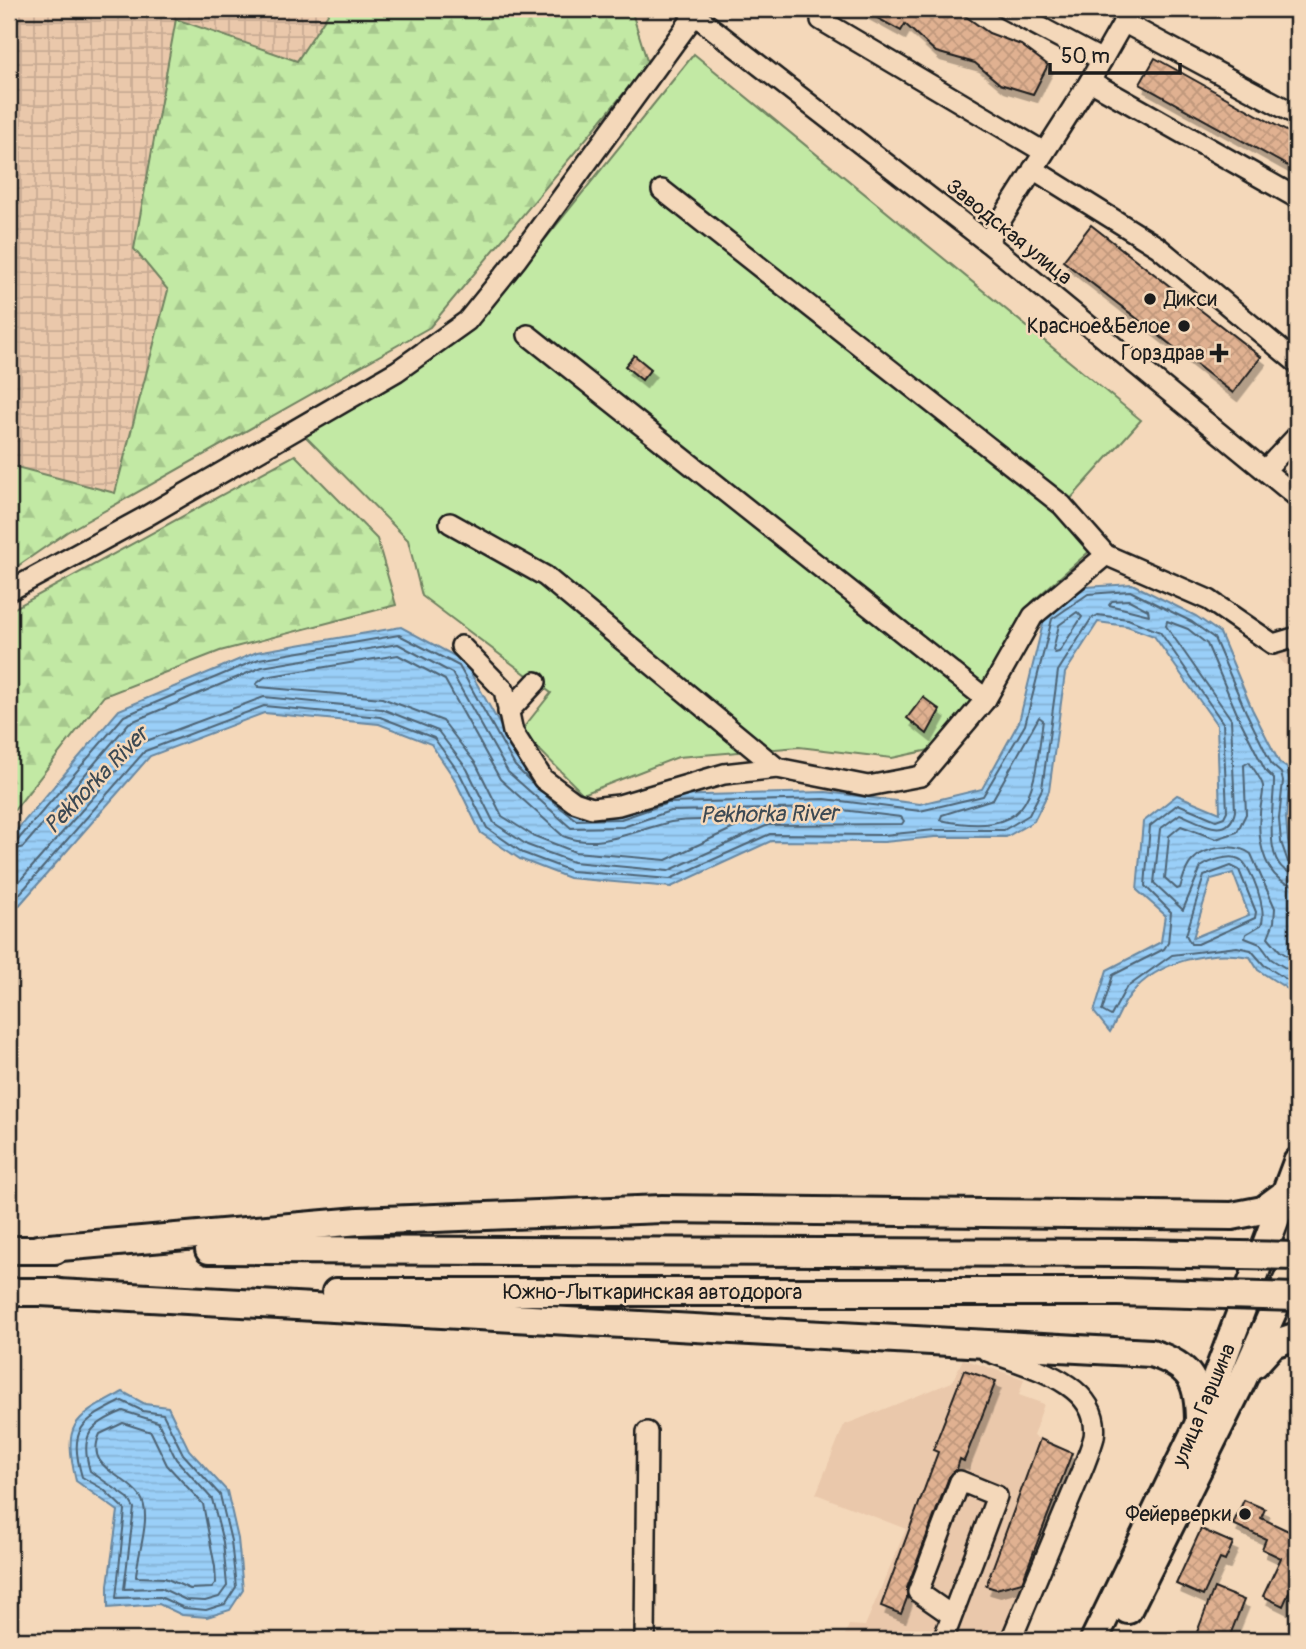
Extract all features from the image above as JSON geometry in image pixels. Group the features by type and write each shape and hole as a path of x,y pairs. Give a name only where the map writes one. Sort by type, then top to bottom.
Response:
{"main road":[{"name":"улица Гаршина","path":"1094,1640 1199,1423 1297,1162"},
{"path":"38,1250 359,1221 662,1209 1232,1216 1263,1210 1287,1192"},
{"name":"Южно-Лыткаринская автодорога","path":"9,1250 1134,1252 1297,1257"},
{"name":"улица Гаршина","path":"1114,1640 1243,1379 1297,1257"},
{"name":"Южно-Лыткаринская автодорога","path":"9,1292 1118,1292 1297,1297"},
{"path":"40,1292 1152,1353 1173,1360 1190,1374 1199,1396 1199,1423"},
{"path":"1243,1379 1273,1343 1297,1336"}],"street":[{"path":"821,9 821,20 1038,161 1158,247 1297,363"},
{"path":"1006,9 1102,60"},
{"path":"9,591 156,511 373,385 467,321 517,259 694,11"},
{"name":"Заводская улица","path":"694,11 987,242 1297,497"},
{"path":"987,242 1090,81 1127,15 1297,115"},
{"path":"1090,81 1297,198"},
{"path":"662,190 1062,505 1106,555 1209,600 1273,645 1297,637"},
{"path":"528,335 986,699"},
{"path":"1265,470 1297,436"},
{"path":"450,523 545,576 777,768"},
{"path":"461,646 504,690 513,732 543,779 574,802 592,807 619,805 724,774 777,768 868,786 921,776 986,699 1033,616 1106,555"},
{"path":"508,712 536,682"},
{"path":"987,1351 1058,1380 1080,1393 1092,1415 1094,1436 1011,1640"},
{"path":"645,1640 647,1432"},
{"path":"943,1640 997,1496 960,1481 918,1592 951,1615"}],"shaded area":[{"path":"9,9 331,9 297,61 177,20 168,290 115,493 9,465"},
{"path":"1297,631 1297,741 1287,734 1294,674 1276,655"},
{"path":"963,1359 1024,1379 1019,1395 1044,1404 1033,1436 1072,1453 1000,1640 843,1640 849,1625 865,1626 906,1529 816,1494 844,1425 952,1382"}],"green space":[{"path":"331,9 631,9 648,64 430,327 67,532 9,572 9,465 115,493 168,290 134,249 176,19 297,61"},
{"path":"694,54 1141,420 1058,513 1092,549 1032,602 948,746 892,758 799,747 678,757 583,794 521,731 551,693 422,596 408,540 303,434 477,324"},
{"path":"295,455 377,539 396,605 220,651 104,696 9,817 9,611"}],"water":[{"name":"Pekhorka River","path":"1132,584 1196,616 1220,633 1252,709 1279,762 1287,768 1290,780 1286,818 1288,841 1297,867 1297,995 1258,970 1250,957 1202,956 1170,966 1142,983 1122,1007 1110,1032 1094,1012 1107,970 1161,942 1165,915 1137,890 1143,822 1177,795 1220,813 1217,725 1154,636 1127,626 1098,622 1065,673 1049,791 1034,821 1006,837 935,837 884,842 771,841 671,887 569,878 520,859 481,833 454,778 431,744 379,724 264,713 150,756 9,917 9,839 119,710 257,652 401,627 464,661 521,762 576,813 620,812 666,796 826,792 920,804 982,789 1019,722 1045,615 1086,587","holes":["1233,873 1249,915 1193,938 1211,879"]},
{"path":"123,1392 145,1404 168,1407 189,1450 227,1491 238,1539 243,1590 230,1610 207,1617 182,1615 159,1604 108,1608 108,1585 118,1511 76,1481 71,1446 76,1424 83,1416"}],"building":[{"path":"861,9 949,9 961,13 989,33 1021,45 1048,65 1033,94 1000,84 975,63 936,52 905,24 901,31"},
{"path":"1155,58 1297,137 1297,171 1140,84"},
{"path":"1091,225 1261,357 1233,393 1063,261"},
{"path":"634,355 651,369 642,380 625,366"},
{"path":"923,697 940,710 927,734 907,718"},
{"path":"964,1370 996,1381 964,1461 960,1459 957,1469 949,1477 907,1588 907,1598 901,1614 881,1606 938,1452 933,1450"},
{"path":"1040,1439 1072,1453 1022,1582 996,1589 986,1586"},
{"path":"1244,1500 1265,1509 1261,1518 1297,1535 1297,1575 1283,1606 1263,1596 1281,1558 1262,1549 1266,1539 1233,1524"},
{"path":"1201,1529 1233,1543 1225,1561 1220,1559 1203,1596 1176,1584"},
{"path":"1214,1588 1244,1600 1228,1640 1194,1640"}],"place":[{"name":"Дикси","path":"1150,299"},
{"name":"Красное&Белое","path":"1184,326"},
{"name":"Горздрав","path":"1219,353"},
{"name":"Фейерверки","path":"1245,1514"}]}
